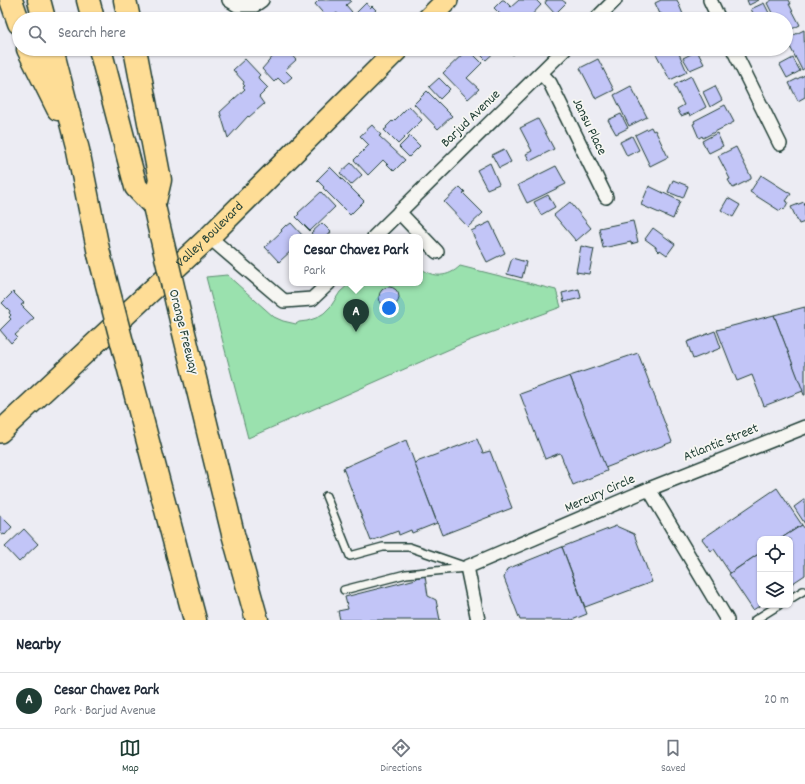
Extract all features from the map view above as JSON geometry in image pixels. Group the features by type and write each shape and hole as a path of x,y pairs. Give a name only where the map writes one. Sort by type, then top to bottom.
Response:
{"highway":[{"path":"11,0 15,12"},
{"path":"39,0 42,12"},
{"path":"88,0 91,12"},
{"path":"125,0 128,12"},
{"path":"31,56 78,150"},
{"path":"54,56 78,150 99,254 195,620"},
{"path":"102,56 136,187 154,206"},
{"path":"136,56 160,180 154,206"},
{"name":"Orange Freeway","path":"154,206 211,447 257,620"}],"main road":[{"path":"435,12 447,0"},
{"name":"Valley Boulevard","path":"0,432 209,237 391,56"}],"street":[{"path":"233,3 255,5 262,0"},
{"path":"603,12 615,0"},
{"path":"710,0 716,12"},
{"name":"Barjud Avenue","path":"377,234 559,56"},
{"path":"736,56 780,144"},
{"name":"Jansu Place","path":"541,73 550,83 606,197"},
{"path":"398,212 419,234"},
{"path":"209,237 284,301 312,298 326,286"},
{"path":"423,238 437,252"},
{"name":"Atlantic Street","path":"649,489 805,427"},
{"name":"Mercury Circle","path":"467,567 649,489 727,620"},
{"path":"467,567 478,620"}],"lane":[{"path":"326,496 350,556 383,547 409,547 467,567"},
{"path":"344,590 406,574 467,567"},
{"path":"793,597 803,591"},
{"path":"756,620 774,608"}],"green space":[{"path":"460,266 556,290 561,307 468,341 248,438 206,277 227,275 274,317 296,324 316,318 324,313 331,306 340,292 347,286 423,286 423,269 435,275 446,274 456,270"}],"building":[{"path":"319,0 350,0 351,1 346,5 352,12 322,12 315,4"},
{"path":"502,0 504,0 511,7 519,0 536,0 541,5 534,12 498,12 494,8"},
{"path":"547,0 562,0 566,3 557,12 553,12 545,3"},
{"path":"661,0 677,0 682,12 659,12 655,3"},
{"path":"747,0 759,0 749,5"},
{"path":"772,0 789,0 791,4 789,4 800,25 793,28 793,12 772,12 767,3"},
{"path":"366,3 370,8 372,6 376,10 374,12 357,12"},
{"path":"764,3 768,12 752,12 751,9"},
{"path":"804,30 805,68 802,70 793,53 793,36"},
{"path":"273,56 292,56 296,60 285,70 292,77 284,84 278,78 274,82 262,69"},
{"path":"461,56 475,56 482,63 467,78 479,89 468,99 443,73"},
{"path":"482,56 490,56 486,60"},
{"path":"657,56 680,56 687,72 670,80"},
{"path":"687,56 700,56 704,64 690,70 683,58"},
{"path":"793,58 800,71 787,78 780,65"},
{"path":"245,59 260,75 258,77 259,79 268,88 259,97 264,104 249,117 248,116 228,138 220,112 245,89 243,87 245,86 243,84 244,82 233,70"},
{"path":"598,59 614,90 596,99 580,68"},
{"path":"805,75 805,97 798,101 789,83"},
{"path":"691,76 706,107 690,116 689,113 681,116 677,109 684,105 674,85"},
{"path":"439,78 450,89 440,99 429,87"},
{"path":"631,86 647,117 629,126 614,95"},
{"path":"715,86 722,100 710,107 703,92"},
{"path":"427,91 452,116 438,129 414,104"},
{"path":"725,105 734,122 703,138 702,136 699,138 693,124 695,123 694,121"},
{"path":"409,106 422,120 398,144 384,130"},
{"path":"621,114 628,128 616,134 608,120"},
{"path":"538,119 554,149 530,161 526,154 532,151 520,128"},
{"path":"372,125 381,135 379,136 405,160 394,171 383,160 368,175 354,160 369,145 360,136"},
{"path":"651,127 653,131 655,130 668,157 650,166 635,135"},
{"path":"717,133 723,146 709,153 702,141"},
{"path":"410,136 420,146 409,157 399,147"},
{"path":"632,136 639,150 627,156 620,142"},
{"path":"736,147 751,179 733,188 718,156"},
{"path":"504,149 511,162 499,168 492,155"},
{"path":"351,163 362,175 351,185 340,173"},
{"path":"490,163 499,184 487,189 477,170"},
{"path":"556,166 566,184 527,203 518,185"},
{"path":"330,167 364,201 350,215 317,180"},
{"path":"761,175 791,194 786,201 788,202 784,210 782,208 780,211 750,192"},
{"path":"673,180 688,186 683,198 668,192"},
{"path":"649,186 680,201 673,219 641,205"},
{"path":"460,187 465,192 463,193 483,213 468,227 444,202"},
{"path":"321,192 335,207 310,231 296,217 299,214 298,213"},
{"path":"548,195 555,207 541,215 534,202"},
{"path":"728,198 740,205 733,217 721,210"},
{"path":"570,202 591,228 576,241 554,215"},
{"path":"804,202 805,222 799,224 791,207"},
{"path":"633,221 638,242 603,248 599,228"},
{"path":"490,222 505,253 487,262 471,231"},
{"path":"291,223 301,234 289,234 289,253 279,262 265,247 282,231 281,230 286,225 287,226"},
{"path":"322,223 331,232 329,234 311,233"},
{"path":"653,228 675,244 667,255 660,250 659,252 656,247 645,239"},
{"path":"581,246 594,249 589,274 576,272"},
{"path":"512,258 526,262 522,278 507,274"},
{"path":"385,287 393,287 399,293 399,301 393,307 385,307 379,301 379,293"},
{"path":"579,289 581,298 564,302 562,293"},
{"path":"13,292 24,303 21,305 34,318 15,335 17,337 11,343 0,330 11,319 9,317 11,315 9,313 10,311 2,303"},
{"path":"805,307 805,395 804,395 774,315"},
{"path":"774,315 803,391 764,406 752,375 737,381 717,330"},
{"path":"715,331 721,348 693,359 687,342"},
{"path":"638,353 672,442 605,468 570,376"},
{"path":"570,376 607,471 573,485 560,453 545,459 520,394"},
{"path":"477,439 483,453 490,451 512,508 442,535 414,463"},
{"path":"406,440 437,523 412,533 411,530 399,535 398,531 371,541 343,468"},
{"path":"777,488 802,525 785,536 757,536 757,555 730,573 714,549 711,551 702,539"},
{"path":"805,499 805,524 794,507"},
{"path":"0,515 12,527 5,535 2,535 0,532"},
{"path":"802,525 805,529 805,575 793,583 793,536 785,536"},
{"path":"616,526 634,534 652,582 585,607 562,547"},
{"path":"24,529 38,544 19,562 5,547"},
{"path":"562,547 587,614 572,620 520,620 504,578 507,569"},
{"path":"757,555 757,608 753,610 729,574"},
{"path":"425,576 428,596 436,600 440,620 340,620 338,611 348,609 345,597"}],"place":[{"name":"Cesar Chavez Park","path":"356,332"}]}
